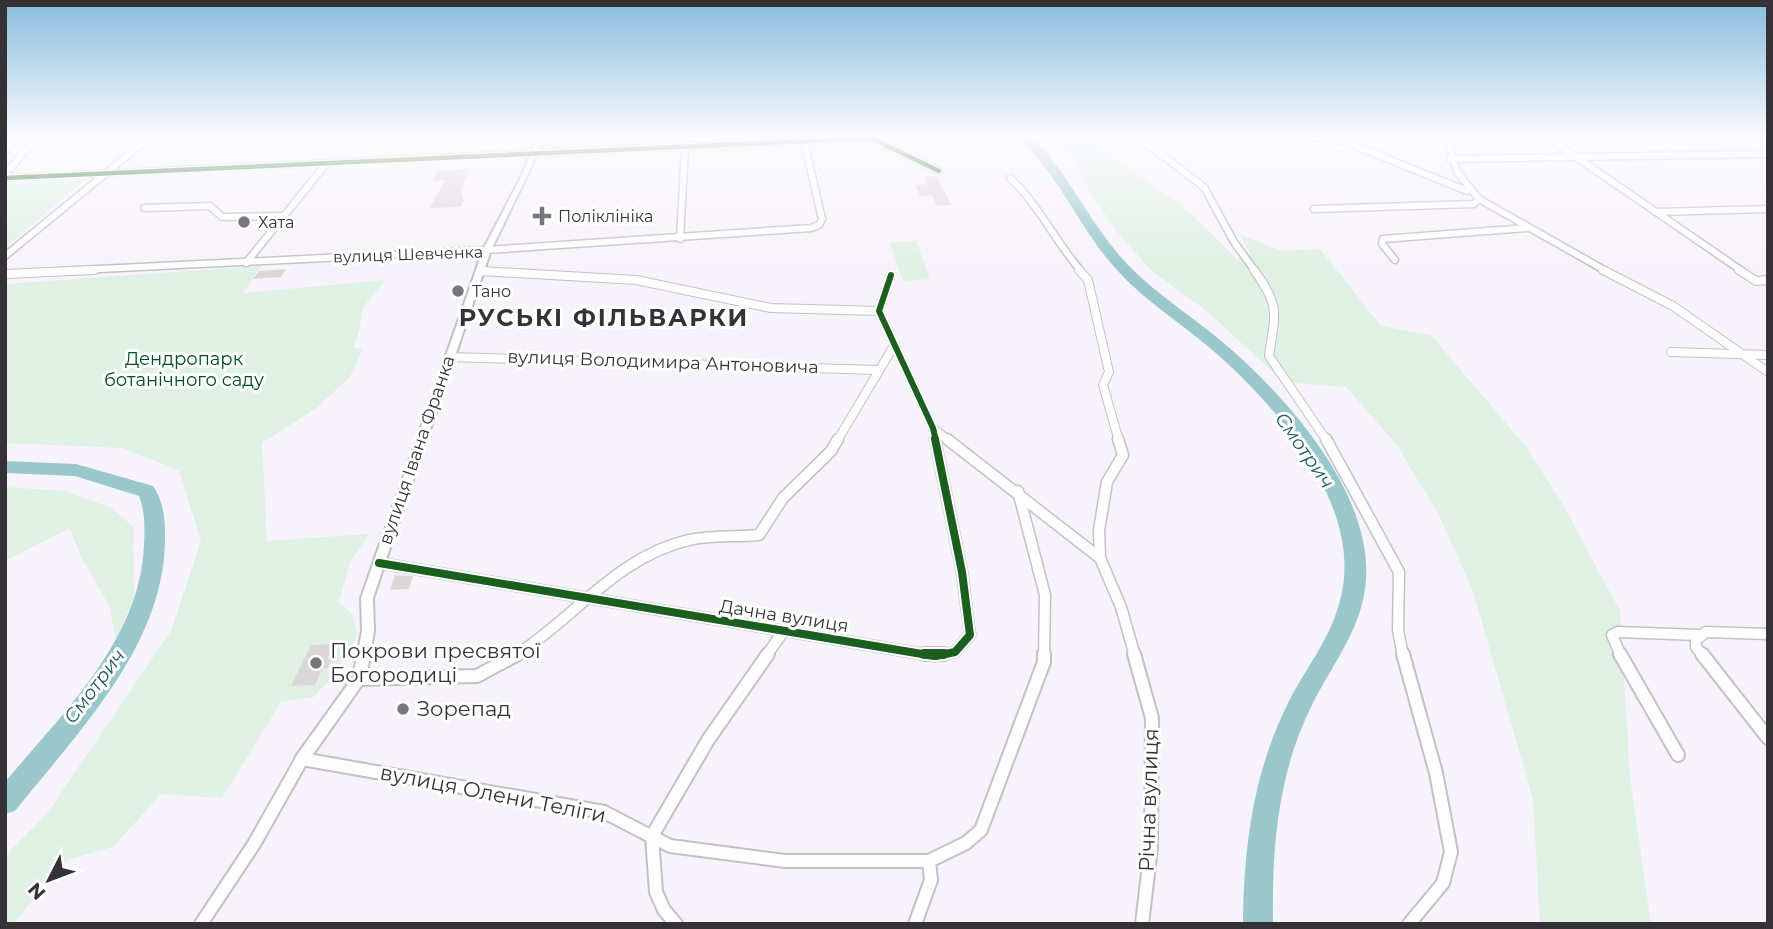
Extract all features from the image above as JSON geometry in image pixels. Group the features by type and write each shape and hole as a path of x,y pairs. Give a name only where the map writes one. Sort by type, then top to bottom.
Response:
{"street":[{"path":"5,256 98,180"},
{"path":"246,263 312,180"},
{"name":"вулиця Івана Франка","path":"302,759 359,679 368,631 367,598 487,250 521,180"},
{"path":"680,239 683,180"},
{"name":"вулиця Шевченка","path":"5,274 680,239 811,228 819,225 822,219 813,180"},
{"name":"Річна вулиця","path":"1012,180 1030,197 1058,244 1088,279 1097,330 1109,372 1103,385 1122,455 1107,482 1099,530 1100,558 1121,607 1152,718 1151,848 1142,924"},
{"path":"1198,180 1217,202 1228,231 1250,259 1269,294 1276,319 1269,356 1334,450 1399,572 1399,639 1414,703 1440,786 1451,852 1443,883 1409,924"},
{"path":"1441,180 1467,191 1527,228 1673,306 1768,372"},
{"path":"1461,180 1467,191"},
{"path":"1610,180 1756,281 1768,280"},
{"path":"1314,209 1474,204 1479,199"},
{"path":"144,208 210,206 222,217 282,216"},
{"path":"1656,212 1768,209"},
{"path":"1395,260 1382,244 1383,239 1527,228"},
{"path":"480,271 636,280 771,308 879,311"},
{"path":"891,275 879,311 933,428"},
{"path":"359,679 477,676 526,649 631,564 675,543 759,535 783,498 831,451 877,370 895,344"},
{"path":"1671,352 1768,355"},
{"name":"вулиця Володимира Антоновича","path":"449,357 877,370"},
{"name":"Річна вулиця","path":"933,428 1018,491 1100,558"},
{"name":"Дачна вулиця","path":"379,563 783,632 935,656 950,654 970,635 962,572 933,428"},
{"path":"915,924 931,880 929,861 967,843 981,830 1044,662 1045,595 1018,491"},
{"path":"676,924 664,910 656,892 652,836 708,740 783,632"},
{"path":"1678,755 1614,644 1612,635 1618,632 1768,634"},
{"path":"1699,635 1696,647 1768,738"},
{"path":"201,924 254,844 302,759"},
{"name":"вулиця Олени Теліги","path":"302,759 604,812 670,846 785,861 929,861"}],"green space":[{"path":"68,180 84,180 5,248 5,185"},
{"path":"1085,180 1146,180 1187,210 1237,259 1250,253 1239,234 1281,251 1320,249 1381,326 1431,335 1526,447 1562,503 1620,611 1630,777 1651,924 1540,924 1533,799 1473,591 1439,515 1396,444 1346,387 1284,382 1208,312 1152,271 1117,232"},
{"path":"916,241 930,279 903,281 890,243"},
{"name":"Дендропарк ботанічного саду","path":"261,266 243,293 386,280 363,307 359,332 353,347 362,350 350,377 315,409 262,443 267,541 369,534 350,562 339,602 352,614 358,635 332,677 314,697 281,702 222,798 161,794 113,847 66,860 13,924 5,924 5,856 48,812 171,631 201,541 179,470 121,448 5,443 5,284"},
{"path":"5,487 64,491 112,508 133,527 134,597 116,640 109,605 81,557 70,528 5,561"}],"building":[{"path":"445,180 465,180 461,190 464,200 460,207 430,208"},
{"path":"925,180 939,180 951,205 937,206 932,195 920,196 915,185 927,184"},
{"path":"286,269 281,277 253,279 259,271"},
{"path":"395,575 413,576 409,589 390,590"},
{"name":"Покрови пресвятої Богородиці","path":"334,644 327,659 332,659 328,668 323,668 315,685 291,686 311,645"}],"waterway":[{"name":"Смотрич","path":"1061,180 1097,236 1123,268 1229,356 1269,396 1325,472 1350,527 1357,567 1345,623 1287,731 1270,785 1261,838 1258,924"},
{"name":"Смотрич","path":"5,467 76,470 146,491 152,504 155,527 154,565 145,602 128,639 81,709 5,802"}],"cycle path":[{"path":"379,563 935,656 955,652 970,635 962,572 933,428 879,311 891,275"}],"place":[{"name":"Поліклініка","path":"542,216"},
{"name":"Хата","path":"244,222"},
{"name":"Тано","path":"458,291"},
{"name":"Покрови пресвятої Богородиці","path":"316,663"},
{"name":"Зорепад","path":"403,709"}],"district":[{"name":"РУСЬКІ ФІЛЬВАРКИ","path":"604,318"}]}
